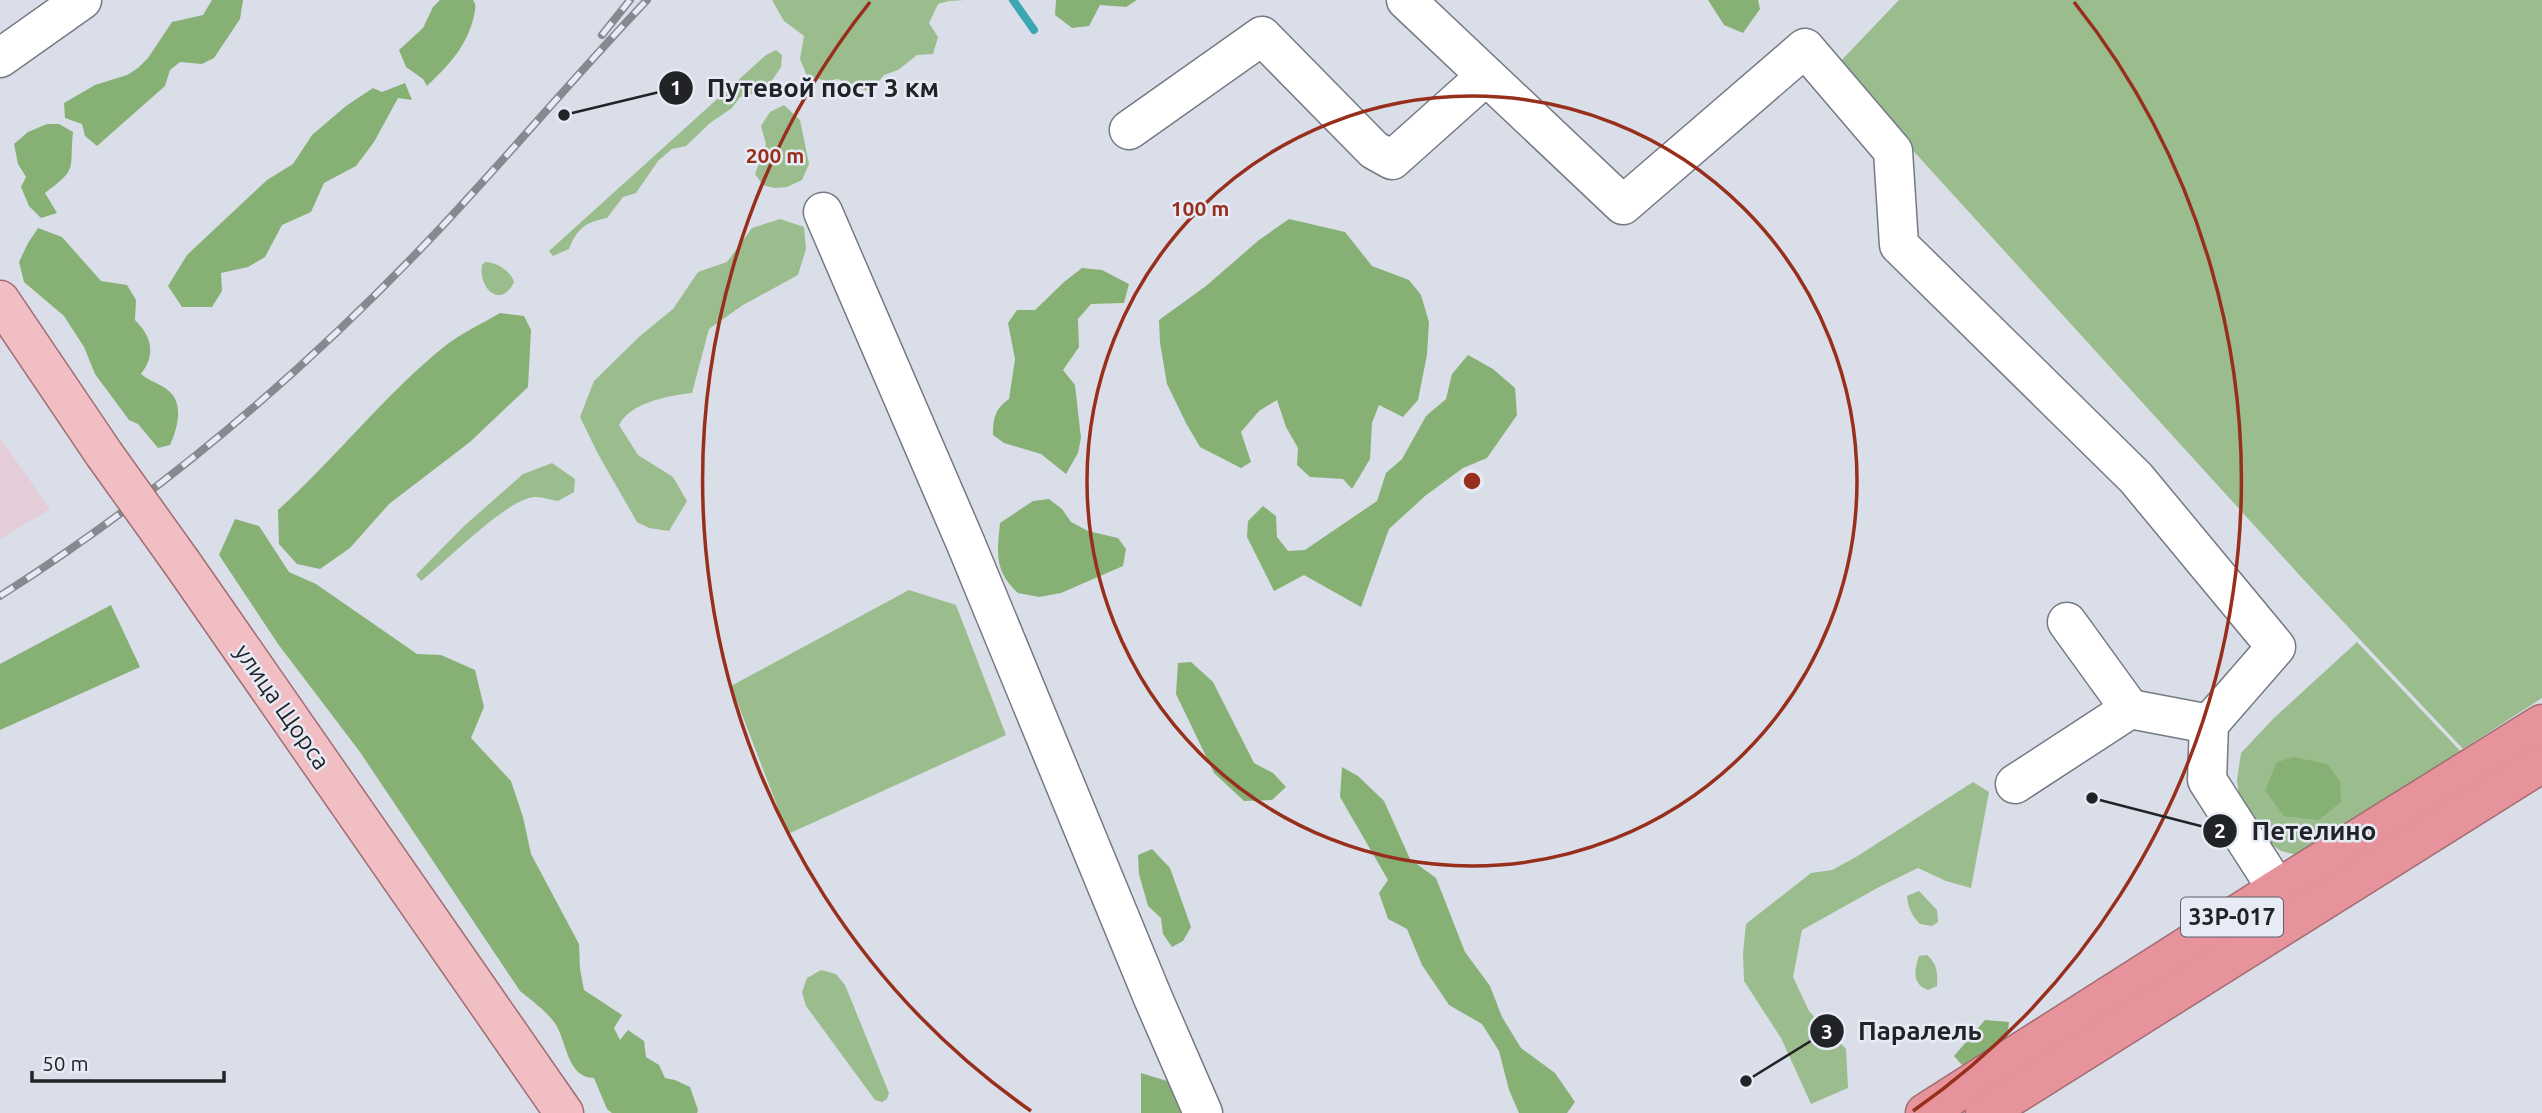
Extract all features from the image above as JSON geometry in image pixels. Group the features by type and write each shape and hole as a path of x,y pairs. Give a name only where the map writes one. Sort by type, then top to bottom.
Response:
{"highway":[{"name":"33Р-017","path":"1925,1113 2542,724"},
{"name":"33Р-017","path":"1986,1113 2542,763"}],"main road":[{"name":"улица Щорса","path":"0,300 104,454 564,1113"}],"street":[{"path":"0,58 82,0"},
{"path":"1406,0 1623,205 1805,48 1893,151 1899,245 2136,478 2276,647 2209,723 2207,780 2277,889"},
{"path":"1129,130 1262,36 1374,150 1392,160 1486,76"},
{"path":"823,212 966,544 1203,1113"},
{"path":"2067,622 2130,709"},
{"path":"2015,784 2130,709 2209,723"}],"shaded area":[{"path":"0,438 50,509 0,539"}],"green space":[{"path":"212,0 243,0 240,19 214,58 202,64 180,62 170,70 165,86 97,146 85,136 82,124 65,118 64,103 95,85 127,75 138,68 172,22 203,15"},
{"path":"440,0 473,0 475,9 471,27 462,46 450,63 427,86 423,79 406,67 399,50 423,28 433,7"},
{"path":"772,0 965,0 938,4 929,23 938,37 933,54 917,55 898,70 884,75 871,91 854,88 838,79 827,81 807,76 800,59 804,36 784,21"},
{"path":"1056,0 1137,0 1126,7 1100,5 1089,26 1072,28 1055,15"},
{"path":"1708,0 1758,0 1760,9 1743,33 1724,25"},
{"path":"1899,0 2542,0 2542,698 2463,749 2303,579 1836,66"},
{"path":"776,50 782,55 781,67 771,82 755,93 740,97 732,108 710,123 686,146 672,149 658,161 636,193 623,197 607,218 583,228 575,236 569,249 553,256 549,251 766,55"},
{"path":"405,83 412,100 398,98 374,142 356,166 324,183 311,212 282,225 265,257 248,267 221,273 222,291 212,307 182,307 168,286 187,255 267,180 293,164 312,135 346,106 373,88 382,92"},
{"path":"784,105 800,120 809,164 802,180 787,187 774,188 763,185 755,174 766,144 761,126 770,112"},
{"path":"47,124 59,124 73,132 68,173 45,193 57,213 41,218 29,206 21,187 26,177 18,164 14,144 28,132"},
{"path":"780,219 804,227 806,249 798,275 743,305 709,329 692,393 662,398 641,406 625,417 619,425 638,455 673,477 687,501 669,531 649,528 637,522 580,417 594,381 640,336 673,309 698,272 727,262 752,228"},
{"path":"1289,219 1345,232 1372,266 1409,280 1421,295 1429,322 1427,355 1418,400 1403,417 1379,405 1372,423 1370,459 1352,489 1343,479 1310,477 1297,465 1298,448 1286,427 1277,400 1259,411 1241,432 1251,462 1241,468 1200,447 1167,384 1159,320"},
{"path":"38,228 62,237 101,281 127,285 136,300 135,320 145,333 150,346 149,360 141,374 167,389 177,404 177,425 170,445 158,448 138,424 129,420 95,374 84,347 64,316 24,282 19,262"},
{"path":"485,262 503,268 510,274 514,282 509,290 498,295 487,288 482,274 482,265"},
{"path":"1082,268 1102,270 1129,284 1124,303 1091,304 1078,319 1079,347 1063,370 1075,385 1081,438 1078,453 1066,474 1041,454 1004,443 993,435 993,429 998,410 1009,399 1015,359 1008,323 1017,310 1035,310"},
{"path":"500,313 524,316 531,330 528,387 470,442 389,504 350,548 320,569 297,564 279,544 278,510 423,365 451,341"},
{"path":"1468,355 1493,369 1515,388 1517,415 1487,458 1463,468 1425,496 1389,529 1361,607 1304,575 1274,591 1247,537 1248,521 1263,506 1276,516 1277,537 1288,551 1305,550 1377,501 1386,473 1402,459 1426,416 1446,399 1452,374"},
{"path":"552,463 575,479 574,492 558,501 536,497 510,507 421,581 416,575 463,527 523,474"},
{"path":"1049,499 1062,509 1071,522 1088,531 1118,538 1126,549 1123,566 1061,593 1039,597 1018,593 1001,569 998,544 1000,523 1033,501"},
{"path":"235,519 259,526 289,572 316,584 417,654 441,655 475,670 484,707 471,738 511,781 531,854 579,944 584,990 622,1015 614,1028 620,1040 628,1030 644,1041 646,1057 659,1065 665,1078 690,1087 697,1113 612,1113 607,1109 594,1078 578,1072 572,1065 554,1022 520,991 360,752 278,644 219,555"},
{"path":"909,590 956,605 1006,735 788,834 731,686"},
{"path":"111,605 140,667 0,730 0,664"},
{"path":"2357,642 2466,757 2306,857 2281,851 2255,833 2240,804 2237,780 2241,753 2274,718"},
{"path":"1191,662 1213,682 1254,763 1273,773 1286,787 1272,800 1244,801 1214,773 1176,694 1178,663"},
{"path":"2294,757 2327,764 2340,781 2341,802 2319,820 2284,816 2265,790 2277,762"},
{"path":"1342,767 1358,776 1384,801 1410,859 1436,878 1465,952 1490,986 1502,1017 1521,1048 1555,1073 1575,1102 1567,1113 1519,1113 1509,1090 1499,1051 1482,1024 1449,1005 1422,965 1407,929 1388,919 1379,893 1388,880 1340,797"},
{"path":"1973,782 1989,792 1971,888 1946,881 1918,868 1802,930 1793,977 1809,1011 1846,1049 1848,1088 1811,1104 1781,1038 1744,981 1746,924 1811,873 1832,870 1856,857"},
{"path":"1152,849 1170,868 1191,927 1183,941 1172,947 1163,934 1161,918 1148,906 1139,874 1138,855"},
{"path":"1919,891 1937,910 1938,922 1932,926 1920,924 1909,908 1907,896"},
{"path":"1927,955 1935,965 1937,977 1937,986 1928,990 1919,984 1915,972 1919,956"},
{"path":"821,970 836,974 845,985 889,1093 887,1099 882,1102 875,1100 806,1006 802,992 807,978"},
{"path":"1985,1020 2009,1022 2007,1040 1989,1056 1962,1065 1954,1056"},
{"path":"1141,1073 1180,1085 1190,1113 1141,1113"}],"waterway":[{"path":"1013,0 1034,30"}],"railway":[{"path":"602,35 630,0"},
{"path":"0,596 171,475 226,431 331,338 430,239 647,0"}],"place":[{"name":"Путевой пост 3 км","path":"564,115"},
{"name":"Петелино","path":"2092,798"},
{"name":"Паралель","path":"1746,1081"}]}
